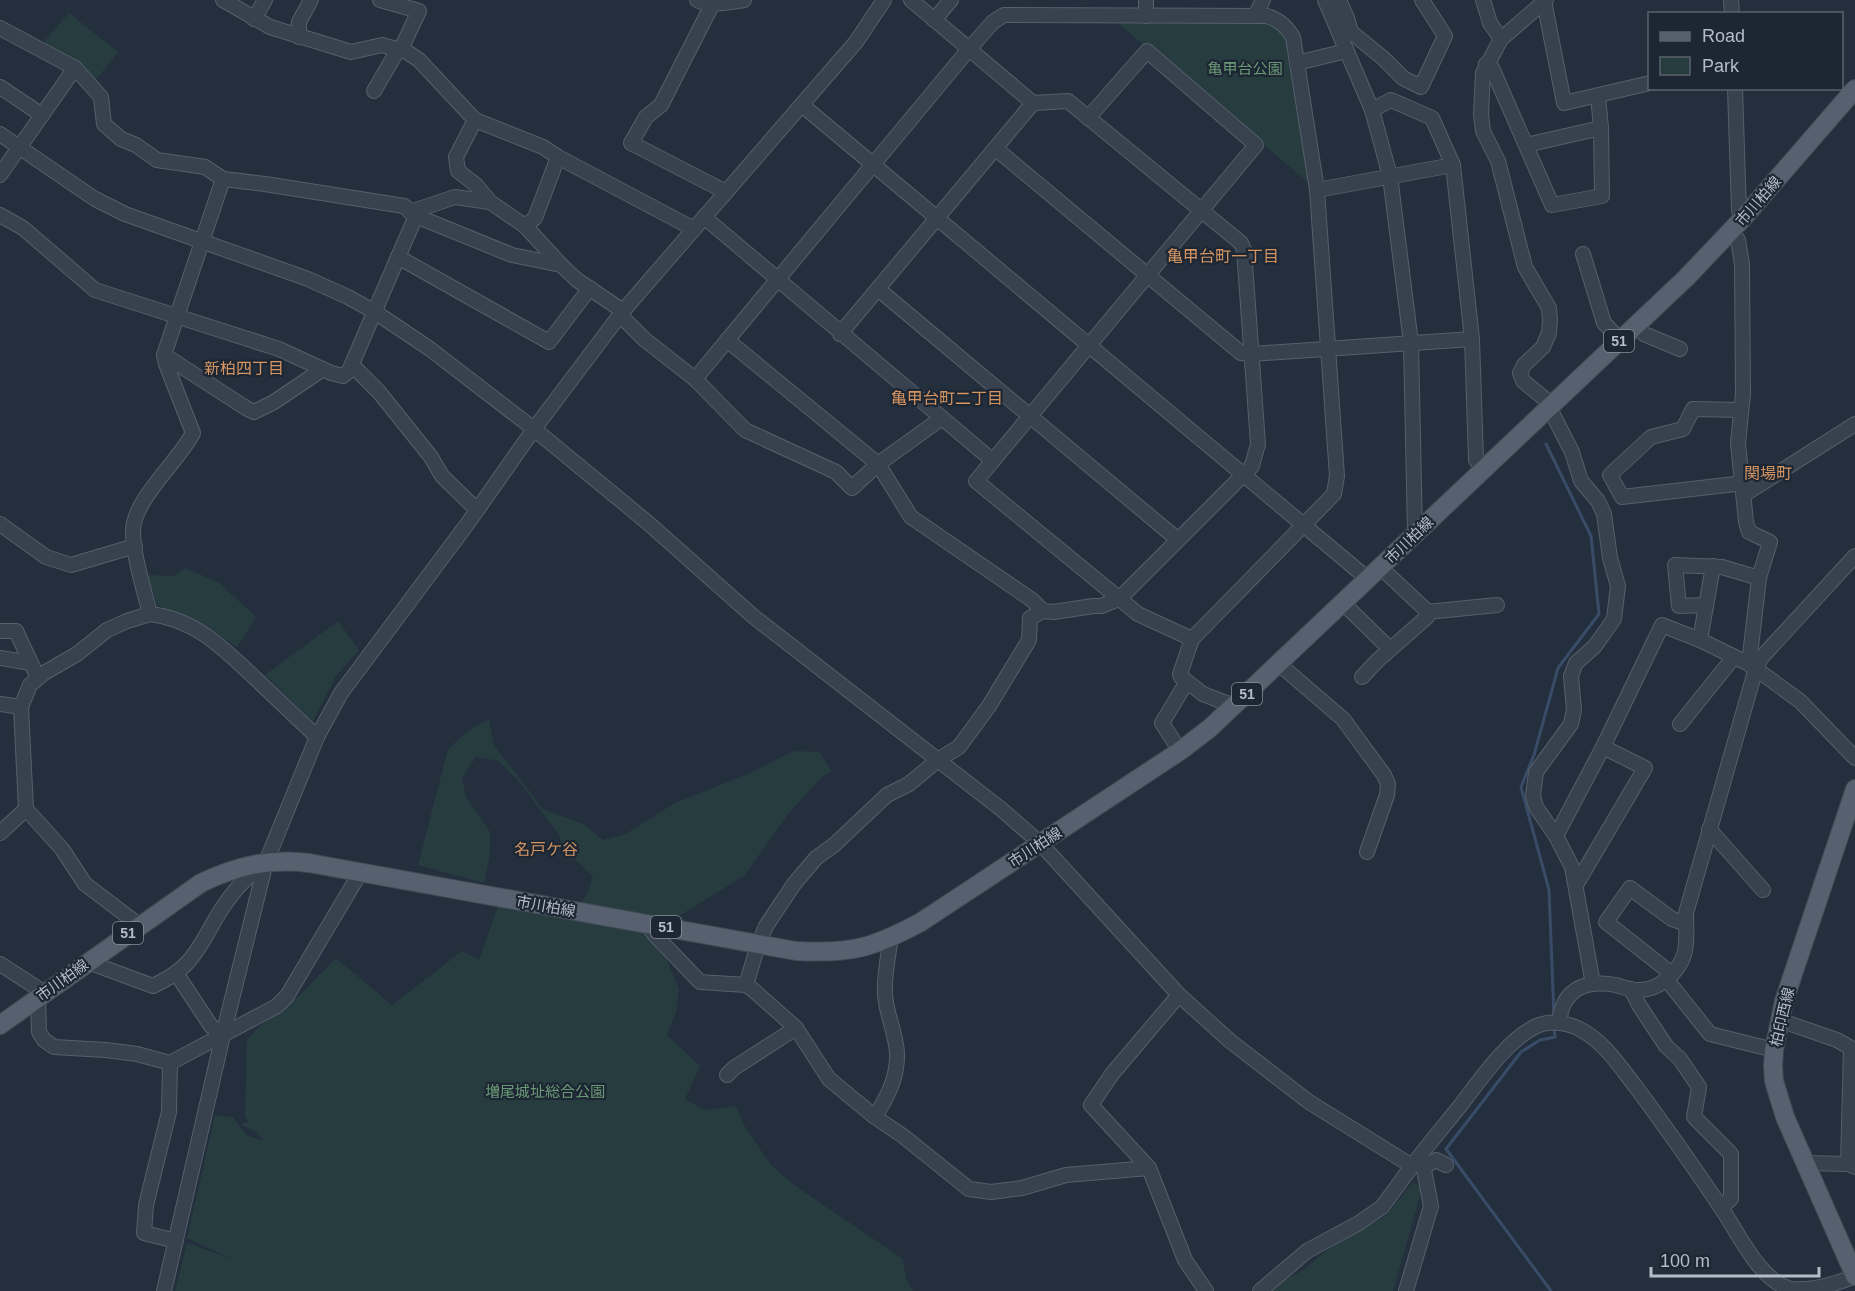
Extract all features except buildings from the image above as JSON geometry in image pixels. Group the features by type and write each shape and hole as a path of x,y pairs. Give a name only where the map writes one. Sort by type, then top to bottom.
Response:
{"main road":[{"name":"市川柏線","path":"0,1025 181,896 237,867 266,862 297,862 796,951 829,952 859,949 891,938 929,917 1180,751 1232,708 1731,232 1855,89"},
{"name":"柏印西線","path":"1855,789 1779,1020 1774,1050 1774,1081 1779,1098 1855,1276"}],"street":[{"path":"223,0 254,19 299,37 351,52 382,45 411,54 475,120 543,147 694,229"},
{"path":"254,19 265,0"},
{"path":"299,37 299,22 311,0"},
{"path":"374,91 420,11 380,0"},
{"path":"697,0 713,3 744,0"},
{"path":"164,1291 223,1035 266,862 317,737 341,693 621,313 856,42 884,0"},
{"path":"746,985 766,926 816,858 834,845 887,795 909,784 939,759 959,747 989,706 1029,640 1030,618 1043,611 1054,612 1101,606 1119,599 1244,475 1252,466 1258,444 1244,250 1240,243 1068,102 1033,103 911,0"},
{"path":"934,20 951,0"},
{"path":"1146,0 1146,16"},
{"path":"1255,16 1263,0"},
{"path":"1325,0 1371,110 1390,176 1411,343 1415,534"},
{"path":"1339,0 1351,32 1403,78 1421,87 1445,36 1422,0"},
{"path":"1483,0 1490,23 1501,39"},
{"path":"1545,0 1501,39 1486,64 1483,73 1483,131 1498,161 1526,267 1549,308 1549,333 1543,347 1524,365 1520,373 1523,381 1550,406 1572,452 1581,481 1598,501 1604,514 1610,558 1618,586 1614,619 1600,640 1576,663 1571,676 1574,710 1571,724 1536,772 1533,796 1536,807 1556,836 1572,867 1593,984"},
{"path":"1545,0 1564,103 1648,84"},
{"path":"713,3 661,105 646,117 631,143 726,192"},
{"path":"695,379 969,49 993,22 1004,15 1019,7 1146,16 1267,16 1275,18 1293,37 1317,190 1338,476 1334,494 1192,639 1180,674 1186,683 1232,708"},
{"path":"0,28 75,68 101,98 104,124 112,132 157,160 205,168 223,179 404,206 413,214 512,255 561,265"},
{"path":"1088,118 1147,51 1256,145 976,481 1138,614 1192,639"},
{"path":"1297,63 1346,51"},
{"path":"1486,64 1492,68 1552,205 1602,196 1598,96"},
{"path":"0,175 75,68"},
{"path":"0,87 42,115"},
{"path":"1735,90 1739,212 1744,217"},
{"path":"1371,110 1391,100 1432,118 1453,165 1472,339 1476,460 1483,468"},
{"path":"840,334 1033,103"},
{"path":"802,105 1304,526 1426,609 1427,616 1362,677"},
{"path":"475,120 456,157 458,171 476,184 490,201 525,226 561,265 621,313 644,339 695,379 745,430 836,472 852,488 878,464 942,418"},
{"path":"1526,145 1601,128"},
{"path":"0,134 95,199 125,214 308,279 375,312 430,349 534,429 647,522 754,617 1001,809 1040,843 1179,995 1230,1041 1299,1096 1336,1121 1417,1166 1428,1165 1436,1160 1446,1165"},
{"path":"996,149 1241,353 1472,339"},
{"path":"525,226 535,218 558,157"},
{"path":"1317,190 1453,165"},
{"path":"150,614 133,530 141,503 186,447 193,433 164,355 223,179"},
{"path":"0,215 22,228 95,290 279,349 343,376 349,370 375,312 413,214 455,197 490,201"},
{"path":"704,217 993,461"},
{"path":"1559,1023 1562,1005 1570,993 1576,989 1593,984 1616,985 1631,989 1651,988 1669,977 1684,954 1686,913 1752,666 1759,578 1770,542 1749,532 1738,443 1743,394 1742,264 1738,240 1731,232"},
{"path":"1583,254 1604,323 1620,340"},
{"path":"398,257 549,342 590,288"},
{"path":"878,290 1177,539"},
{"path":"1636,325 1644,334 1680,349"},
{"path":"727,340 878,464 911,517 1032,600 1043,611"},
{"path":"164,355 254,412 274,402 322,369"},
{"path":"351,365 379,392 431,458 442,476 477,510"},
{"path":"1740,410 1693,409 1683,429 1651,437 1610,475 1622,497 1744,489 1855,424"},
{"path":"0,524 46,557 71,565 135,546"},
{"path":"1752,666 1855,556"},
{"path":"1706,605 1679,606 1675,565 1713,566 1759,578"},
{"path":"1700,640 1713,566"},
{"path":"1343,603 1390,649"},
{"path":"1426,612 1497,605"},
{"path":"140,925 85,884 62,849 26,809 21,707 30,685 77,654 100,634 127,621 150,614 160,615 201,632 223,647 317,737"},
{"path":"1556,836 1603,747 1662,625 1700,640 1752,666 1800,701 1855,758"},
{"path":"0,631 16,631 38,678"},
{"path":"1680,724 1734,657"},
{"path":"0,658 31,663"},
{"path":"1279,664 1343,719 1384,775 1388,784 1387,795 1367,852"},
{"path":"1180,751 1162,723 1186,683"},
{"path":"0,704 21,707"},
{"path":"1576,885 1645,768 1603,747"},
{"path":"0,833 26,809"},
{"path":"1709,829 1763,890"},
{"path":"88,962 153,986 188,963 226,901 247,876 266,862"},
{"path":"0,964 41,995 39,1032 44,1040 54,1047 127,1052 170,1063 277,1006 287,996 360,873"},
{"path":"1686,924 1672,919 1630,888 1606,922 1669,977 1710,1034 1774,1050"},
{"path":"647,924 700,982 746,985 796,1028 829,1079 969,1189 991,1192 1066,1175 1149,1168"},
{"path":"875,1117 891,1091 895,1075 897,1052 885,995 885,972 891,938"},
{"path":"176,973 211,1026 223,1035"},
{"path":"1631,989 1666,1046 1680,1059 1699,1087 1694,1117 1731,1154 1731,1200 1721,1207"},
{"path":"1179,995 1112,1074 1091,1105 1149,1168 1185,1260 1206,1291"},
{"path":"1779,1020 1837,1040 1851,1048 1851,1166 1806,1163"},
{"path":"1260,1291 1307,1251 1359,1223 1382,1207 1513,1043 1538,1026 1559,1023 1584,1031 1619,1066 1721,1207 1759,1266 1777,1283 1789,1288 1813,1291 1855,1276"},
{"path":"727,1075 734,1068 796,1028"},
{"path":"170,1063 169,1112 146,1205 144,1233 176,1241"},
{"path":"1406,1291 1431,1206 1417,1166"}],"green space":[{"path":"69,13 118,52 94,82 42,44"},
{"name":"亀甲台公園","path":"1115,21 1260,21 1280,30 1288,42 1310,180 1308,182"},
{"path":"185,568 218,582 256,617 237,647 202,624 157,605 147,575 174,576"},
{"path":"338,621 359,650 336,676 313,722 265,675"},
{"name":"増尾城址総合公園","path":"489,719 494,745 543,809 583,824 603,840 626,834 673,804 748,774 793,751 819,752 832,771 821,778 788,814 744,876 674,919 656,934 679,989 676,1012 667,1035 700,1066 685,1099 705,1110 736,1106 744,1125 771,1165 794,1185 903,1259 906,1279 913,1291 175,1291 187,1243 232,1259 187,1238 215,1115 233,1117 246,1135 263,1141 257,1132 240,1124 249,1122 245,1117 247,1040 268,1017 299,996 336,958 392,1005 462,951 479,960 501,898 572,914 588,893 593,876 561,847 560,836 521,784 499,761 476,757 462,777 466,797 490,832 490,854 484,883 418,865 448,749 468,731"},
{"path":"1413,1182 1422,1189 1393,1291 1270,1291 1279,1283 1303,1270 1332,1246 1386,1216"}],"waterway":[{"path":"1546,444 1591,536 1599,614 1558,668 1534,755 1521,787 1549,890 1554,1017"},
{"path":"1551,1291 1446,1149 1521,1052 1540,1040 1555,1037 1554,1027"}],"district":[{"name":"亀甲台町一丁目","path":"1223,256"},
{"name":"新柏四丁目","path":"244,368"},
{"name":"亀甲台町二丁目","path":"947,398"},
{"name":"関場町","path":"1768,473"},
{"name":"名戸ケ谷","path":"546,849"}]}
